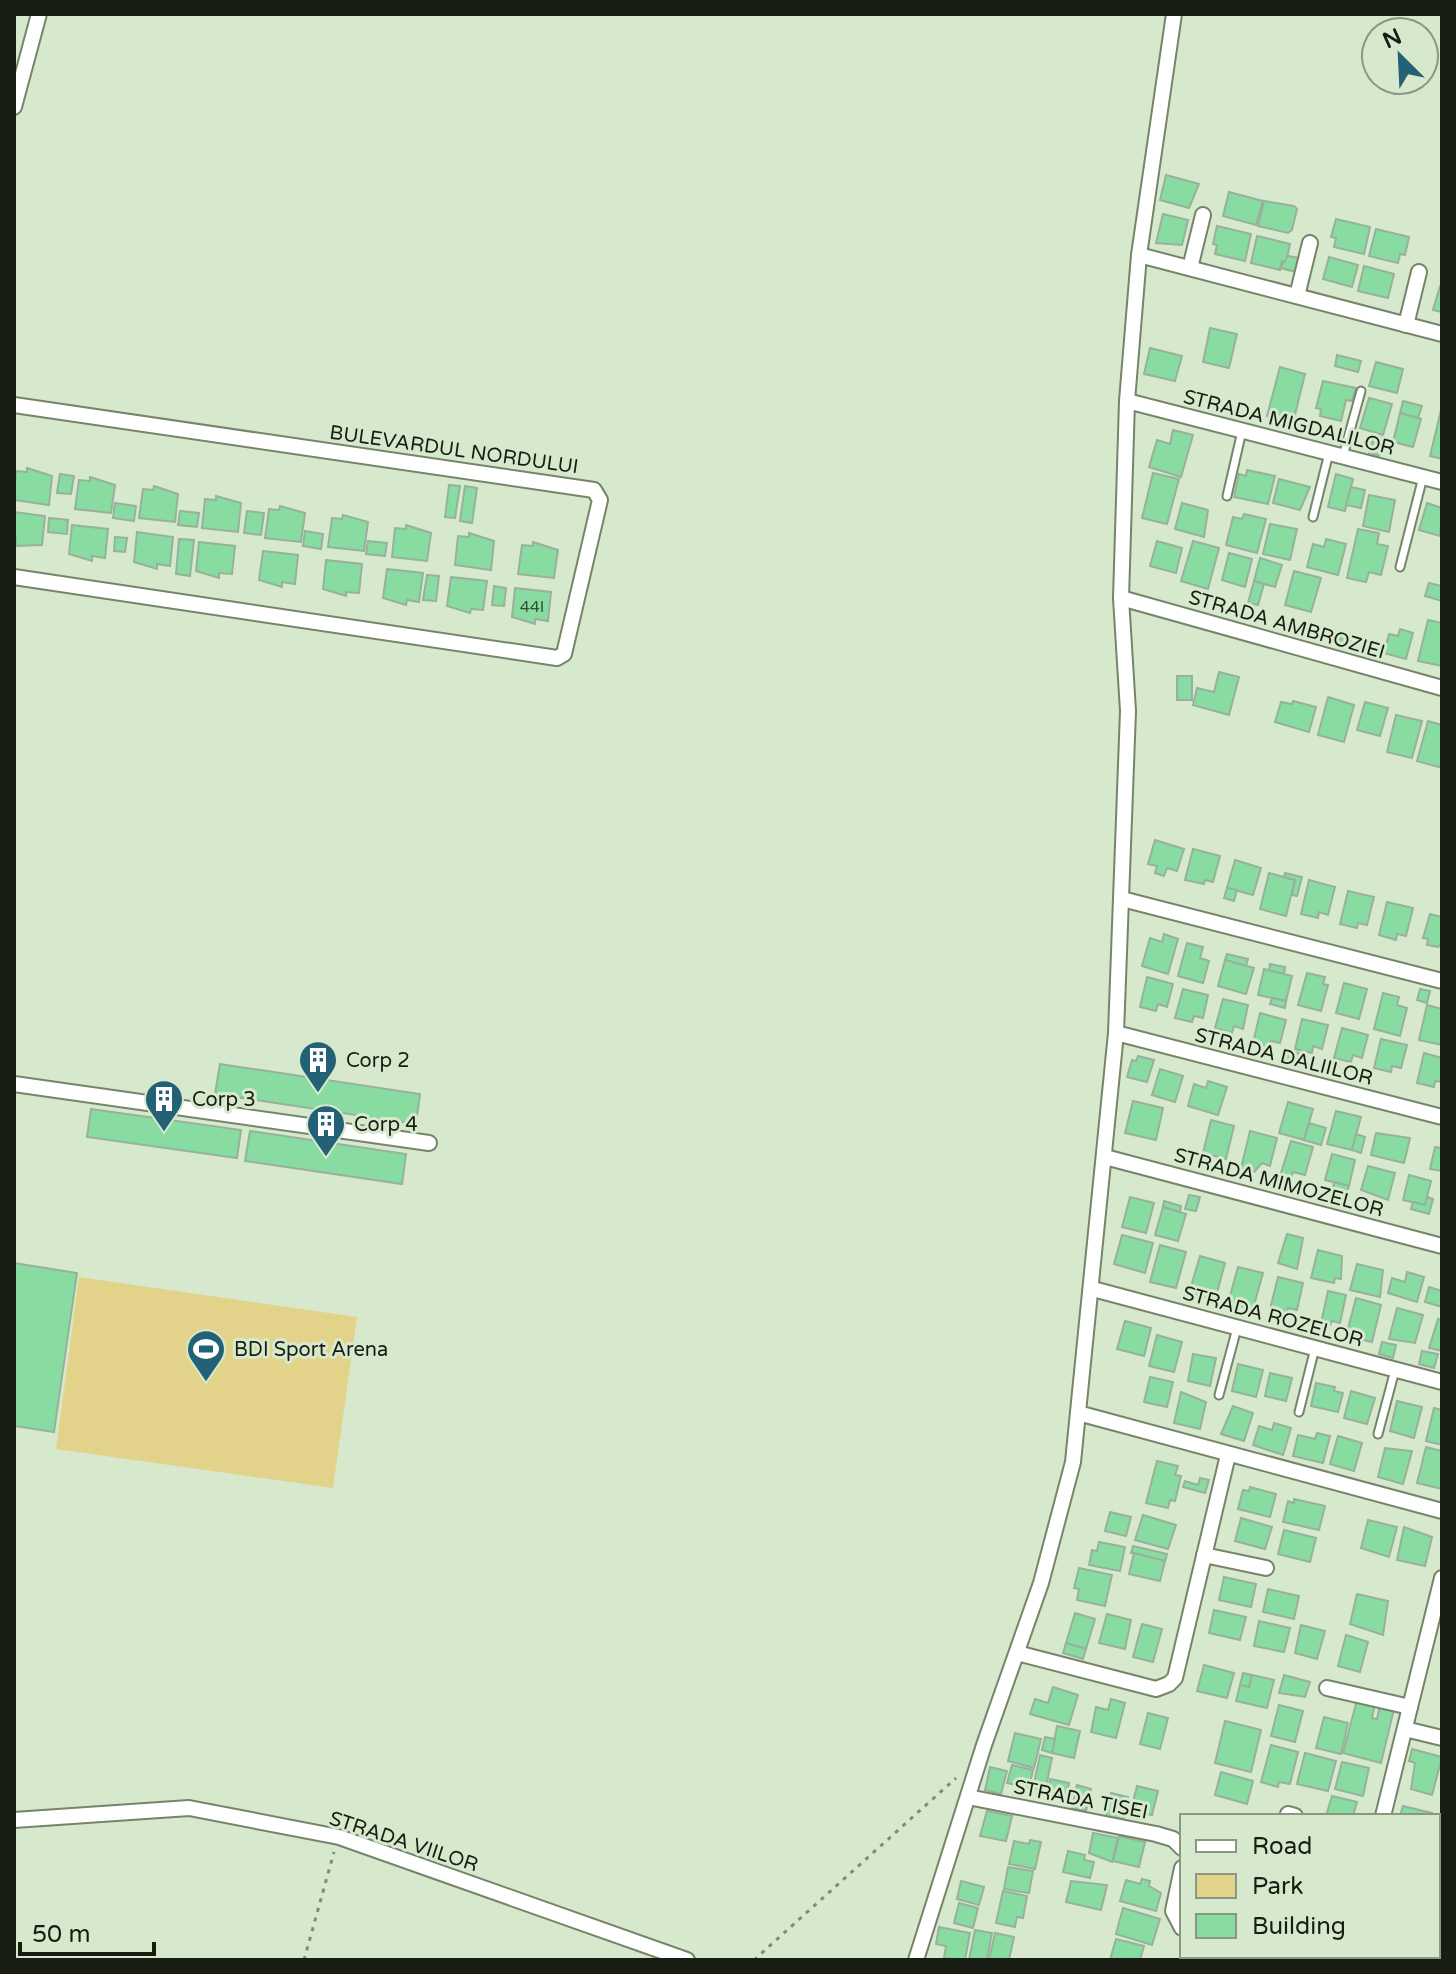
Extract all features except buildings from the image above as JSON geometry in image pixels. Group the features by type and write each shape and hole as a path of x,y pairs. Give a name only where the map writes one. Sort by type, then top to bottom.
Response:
{"street":[{"path":"14,107 39,14"},
{"path":"916,1960 1062,1514 1073,1462 1093,1289 1116,1033 1128,711 1121,598 1127,401 1139,255 1174,14"},
{"path":"1190,268 1203,215"},
{"path":"1297,296 1310,243"},
{"path":"1139,255 1442,334"},
{"path":"1406,325 1419,272"},
{"name":"STRADA MIGDALILOR","path":"1127,401 1442,482"},
{"name":"BULEVARDUL NORDULUI","path":"14,405 594,490 600,500 564,654 557,658 14,577"},
{"name":"STRADA AMBROZIEI","path":"1121,598 1442,688"},
{"path":"1122,899 1442,981"},
{"name":"STRADA DALIILOR","path":"1116,1033 1442,1117"},
{"path":"14,1084 429,1143"},
{"name":"STRADA MIMOZELOR","path":"1105,1157 1442,1246"},
{"name":"STRADA ROZELOR","path":"1093,1289 1442,1382"},
{"path":"1078,1413 1442,1511"},
{"path":"1017,1653 1156,1689 1169,1684 1175,1678 1228,1455"},
{"path":"1204,1555 1266,1568"},
{"path":"1384,1814 1440,1598 1442,1578"},
{"path":"1327,1688 1410,1707"},
{"path":"1405,1729 1442,1738"},
{"name":"STRADA TISEI","path":"968,1797 1156,1834 1173,1839 1180,1846"},
{"name":"STRADA VIILOR","path":"14,1820 189,1808 339,1837 687,1960"},
{"path":"1180,1878 1173,1911 1180,1924"}],"lane":[{"path":"1313,517 1361,391"},
{"path":"1227,496 1242,431"},
{"path":"1400,567 1423,477"},
{"path":"1219,1395 1237,1328"},
{"path":"1299,1412 1315,1348"},
{"path":"1378,1434 1395,1370"}],"path":[{"path":"754,1960 957,1777"},
{"path":"304,1960 339,1837"}],"green space":[{"name":"BDI Sport Arena","path":"79,1277 357,1317 333,1488 56,1449"}],"place":[{"name":"Corp 2","path":"318,1094"},
{"name":"Corp 3","path":"164,1133"},
{"name":"Corp 4","path":"326,1158"},
{"name":"BDI Sport Arena","path":"206,1383"}]}
